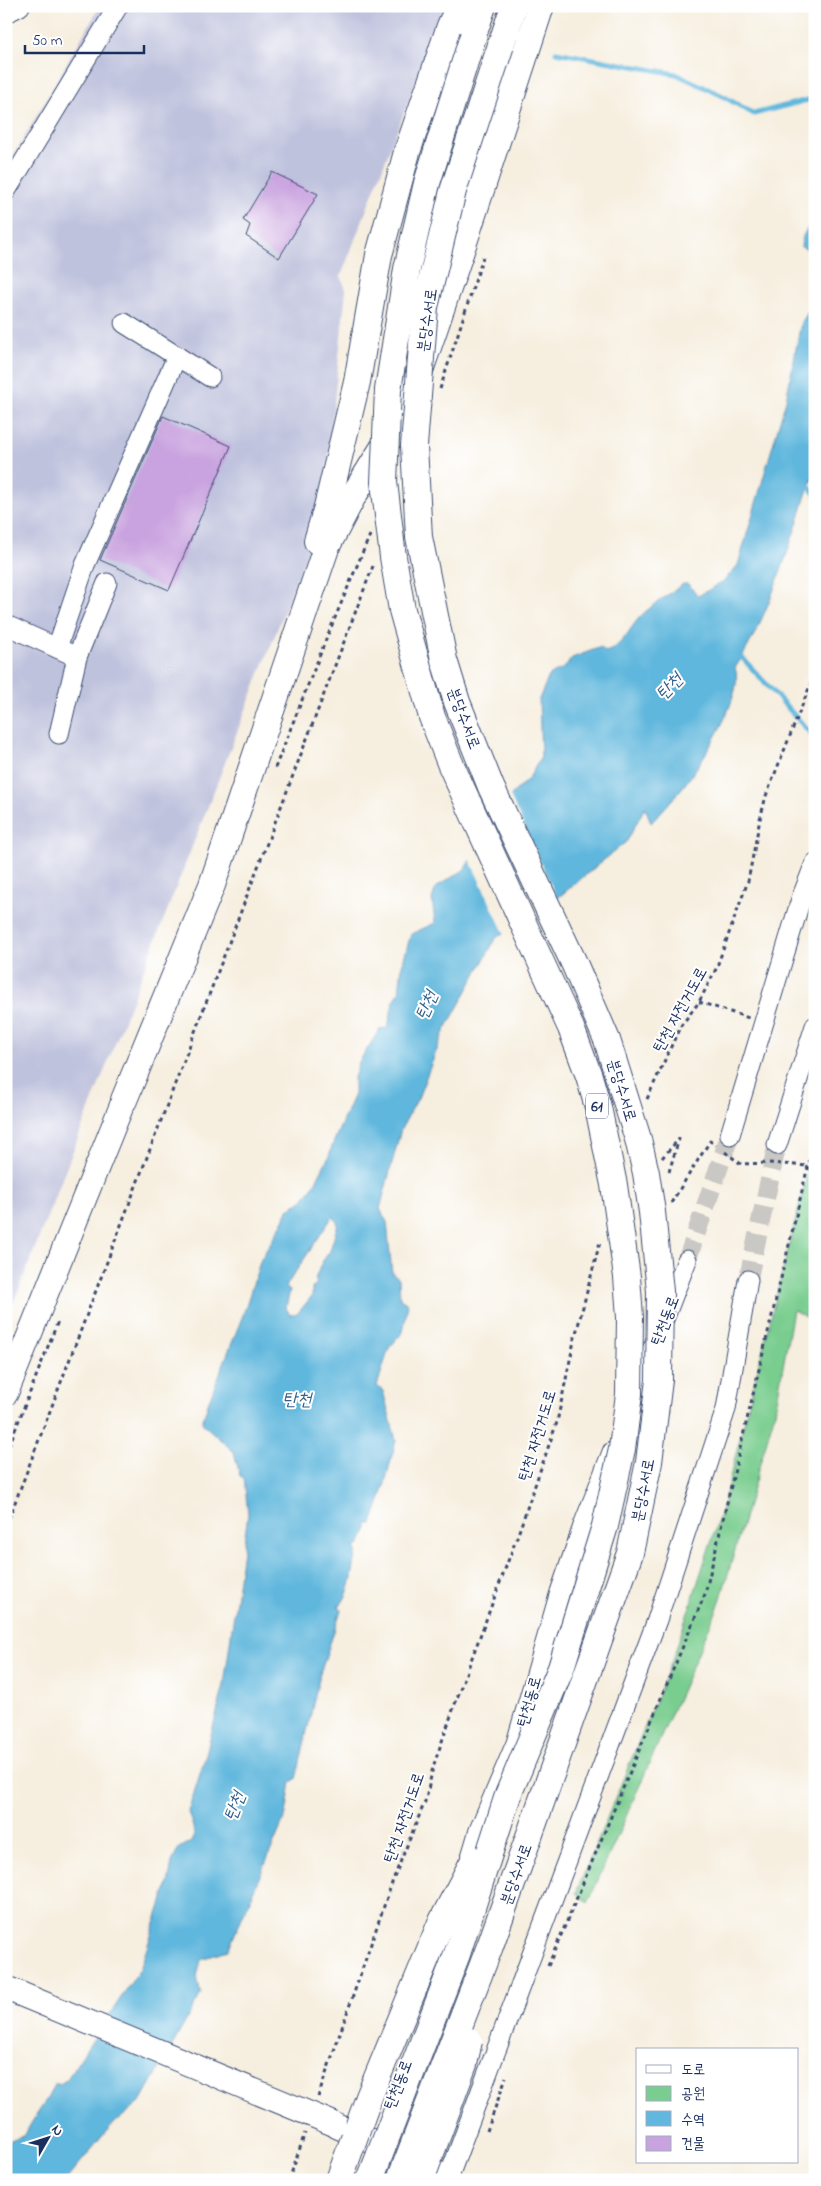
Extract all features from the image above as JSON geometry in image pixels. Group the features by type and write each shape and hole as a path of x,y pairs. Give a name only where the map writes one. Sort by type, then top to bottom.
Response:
{"highway":[{"name":"분당수서로","path":"370,2180 457,1954 508,1795 561,1668 606,1526 622,1449 629,1394 630,1317 627,1277 614,1185 589,1076 571,1028 450,763 432,717 402,610 393,557 384,482 388,390 407,269 460,23 483,6"},
{"name":"분당수서로","path":"400,2180 490,1946 630,1553 648,1462 659,1380 660,1291 646,1174 623,1086 607,1040 574,963 491,787 457,702 444,660 419,537 414,446 425,308 453,191 514,6"},
{"path":"124,1100 212,885 326,548 352,498 398,424 412,394 541,6"},
{"path":"124,1100 130,1070 223,822 303,585 327,507 357,382 379,255 407,152 460,23"},
{"path":"339,2180 369,2097 440,1925 508,1795"},
{"path":"420,2171 464,2064 490,1946"}],"main road":[{"path":"6,1393 124,1100"},
{"path":"6,1988 334,2124 374,2143 420,2171 448,2180"},
{"path":"360,2180 374,2143"}],"street":[{"path":"6,13 20,6"},
{"path":"6,191 118,6"},
{"path":"124,324 210,377"},
{"path":"57,648 85,565 176,356"},
{"path":"60,734 77,657 107,583"},
{"path":"6,625 77,657"},
{"path":"730,1135 763,1022 815,863"},
{"path":"777,1145 815,1026"},
{"name":"탄천동로","path":"374,2143 428,2001 479,1830 516,1743 560,1592 584,1523 687,1260"},
{"path":"448,2180 657,1620 726,1409 748,1280"},
{"path":"420,2171 461,2039 467,1977 467,1913 479,1830"}],"path":[{"path":"438,395 484,254"},
{"path":"6,1526 375,560"},
{"name":"탄천 자전거도로","path":"642,1108 680,1027 699,1002 716,969 748,881 766,796 815,673"},
{"path":"699,1002 763,1022"},
{"path":"710,1141 741,1164 769,1163 808,1166"},
{"path":"808,1166 815,1144"},
{"path":"808,1166 815,1176"},
{"name":"탄천 자전거도로","path":"318,2098 393,1880 426,1798 433,1766 460,1687 517,1537 557,1422 574,1341 603,1234"},
{"path":"289,2180 308,2125"}],"shaded area":[{"path":"100,6 445,6 341,276 346,290 322,515 6,1322 6,169"}],"green space":[{"path":"815,1152 815,1321 793,1310 775,1412 719,1605 588,1903 576,1893 672,1661 723,1505 807,1175"}],"water":[{"path":"815,223 815,251 801,247 805,233"},
{"name":"탄천","path":"815,281 815,474 807,492 778,580 755,634 735,668 737,680 728,712 690,778 651,823 645,807 627,841 560,896 496,938 443,1034 418,1098 401,1129 380,1209 387,1222 392,1273 399,1278 400,1299 408,1304 403,1332 389,1348 377,1386 383,1391 396,1440 382,1495 372,1524 366,1524 368,1529 359,1546 355,1547 357,1551 351,1581 343,1602 338,1607 341,1610 320,1674 296,1779 291,1782 286,1815 228,1950 201,1960 197,1977 201,1994 142,2100 110,2127 66,2180 6,2180 6,2143 25,2135 54,2084 60,2084 67,2079 140,1969 168,1884 172,1862 179,1848 191,1842 194,1835 188,1812 205,1758 224,1685 248,1514 244,1478 240,1476 234,1452 202,1423 243,1315 261,1259 284,1220 288,1209 302,1201 314,1185 329,1156 354,1094 354,1078 359,1062 380,1029 388,1028 393,1002 399,993 402,965 411,934 435,923 432,899 436,887 464,870 511,795 529,778 541,757 539,699 549,676 565,667 572,658 601,647 605,652 612,649 622,641 644,613 683,584 688,584 698,596 724,581 738,565 786,400 801,323 809,311","holes":["333,1216 338,1224 330,1251 322,1262 315,1279 317,1283 312,1288 312,1296 298,1313 290,1315 286,1308 290,1290 286,1286"]}],"pier":[{"path":"509,794 558,900 505,935 469,858"}],"building":[{"path":"272,172 318,194 279,258 246,236 250,225 243,220"},
{"path":"163,416 231,446 169,590 100,560"}],"waterway":[{"path":"556,52 676,74 721,95 754,114 815,98"},
{"path":"804,481 815,494"},
{"path":"738,653 815,738"}],"tunnel":[{"path":"687,1260 730,1135"},
{"path":"748,1280 777,1145"}]}
